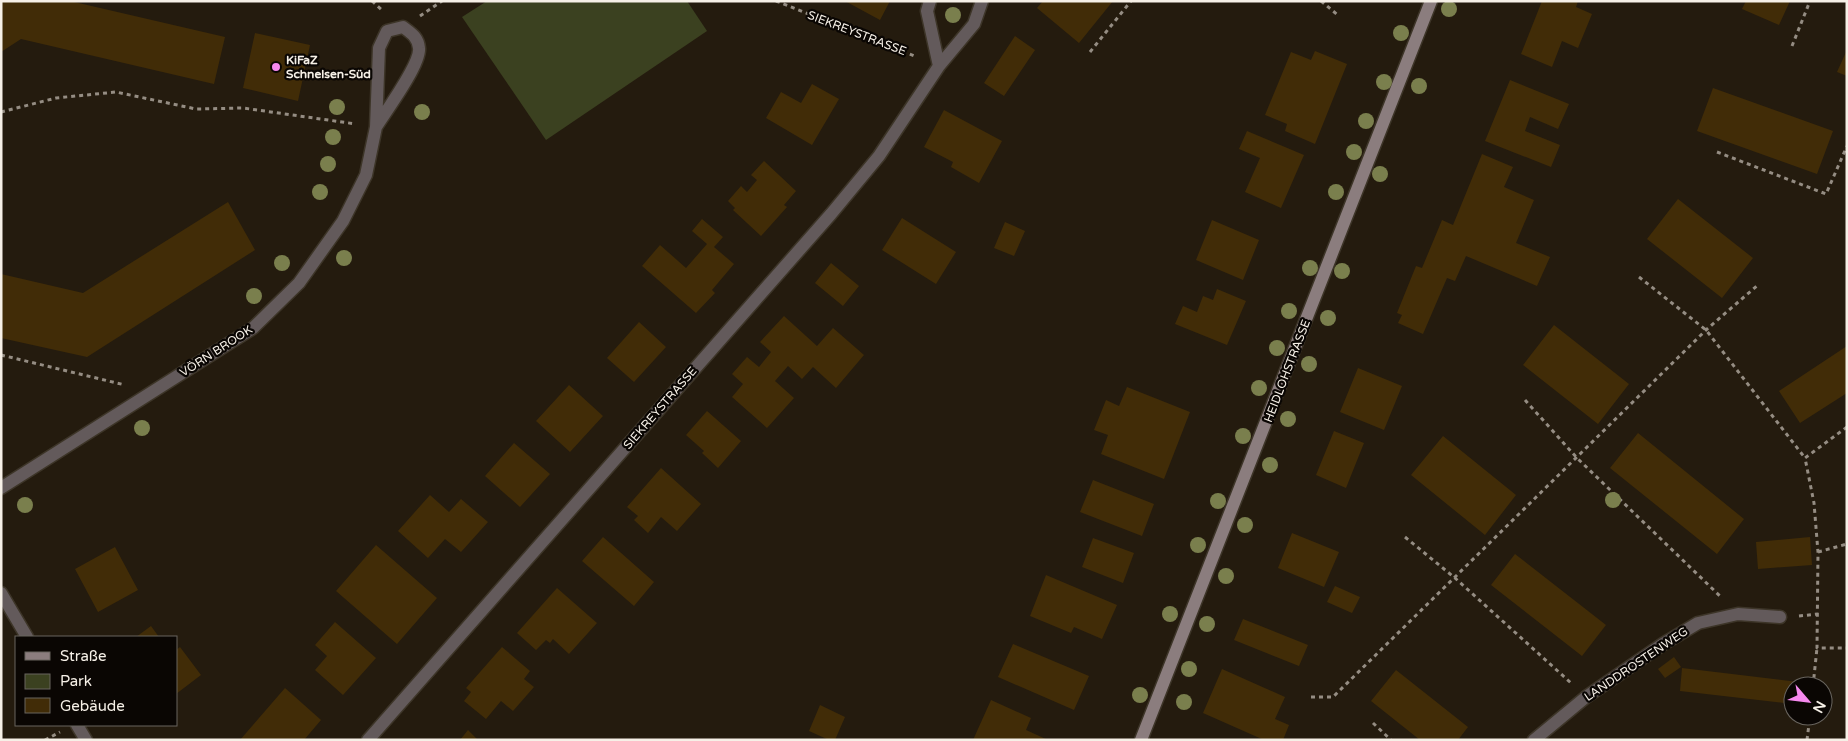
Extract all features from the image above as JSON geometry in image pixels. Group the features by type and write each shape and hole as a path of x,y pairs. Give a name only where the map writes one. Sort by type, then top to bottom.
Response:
{"main road":[{"name":"HEIDLOHSTRASSE","path":"1141,740 1431,1"}],"street":[{"path":"930,1 928,11 939,66"},
{"name":"SIEKREYSTRASSE","path":"368,740 831,214 879,156 939,66 974,24 982,1"},
{"name":"VÖRN BROOK","path":"1,488 253,328 300,283 343,221 366,175 376,127 379,48 387,32 403,28 414,35 417,42 419,48 416,64 376,127"},
{"path":"1,593 26,636"},
{"name":"LANDDROSTENWEG","path":"1534,740 1586,697 1663,644 1698,623 1738,614 1780,617"},
{"path":"78,726 86,740"}],"path":[{"name":"SIEKREYSTRASSE","path":"776,1 939,66"},
{"path":"1090,52 1130,1"},
{"path":"1321,1 1339,16"},
{"path":"1792,46 1810,1"},
{"path":"1,112 56,98 116,92 196,109 243,108 376,127"},
{"path":"1717,152 1826,194 1847,146"},
{"path":"1639,277 1706,330 1805,458 1814,503 1818,552 1818,648 1814,676"},
{"path":"1311,697 1333,697 1706,330 1759,284"},
{"path":"1,356 152,392"},
{"path":"1525,400 1577,458 1738,614"},
{"path":"1805,458 1847,427"},
{"path":"1405,537 1455,578 1586,697"},
{"path":"1818,552 1847,544"},
{"path":"1818,648 1847,648"},
{"path":"1373,723 1392,740"},
{"path":"1808,740 1809,726"}],"green space":[{"path":"487,1 687,1 707,31 546,140 462,17"}],"building":[{"path":"1,1 70,1 225,37 214,84 21,39 1,52"},
{"path":"845,1 890,1 880,20"},
{"path":"1043,1 1113,1 1079,43 1037,8"},
{"path":"1542,1 1578,1 1576,7 1592,14 1578,48 1562,41 1552,67 1521,54"},
{"path":"1746,1 1790,1 1779,25 1742,9"},
{"name":"KiFaZ Schnelsen-Süd","path":"255,33 310,45 298,101 243,88"},
{"path":"1015,36 1035,50 1004,96 984,83"},
{"path":"1847,50 1847,76 1837,72"},
{"path":"1315,51 1347,64 1315,144 1285,131 1287,124 1265,115 1291,52 1311,60"},
{"path":"1510,80 1569,104 1558,129 1530,117 1525,131 1560,145 1551,167 1485,141"},
{"path":"812,84 839,99 812,145 766,118 781,92 801,103"},
{"path":"1713,88 1833,131 1817,174 1697,131"},
{"path":"944,110 1002,141 979,183 951,167 953,162 924,147"},
{"path":"1247,131 1304,155 1281,208 1245,192 1260,158 1239,149"},
{"path":"1482,154 1513,167 1504,187 1534,200 1516,243 1550,257 1537,286 1466,256 1455,281 1447,278 1423,334 1398,323 1402,315 1397,313 1416,266 1422,268 1442,220 1453,225"},
{"path":"764,161 796,191 784,205 787,207 761,236 733,210 735,208 728,201 741,186 747,192 757,180 751,175"},
{"path":"1678,199 1753,258 1722,298 1647,239"},
{"path":"228,202 255,250 87,357 1,338 1,274 83,293"},
{"path":"902,218 956,252 936,284 882,250"},
{"path":"702,219 723,237 714,247 734,264 712,290 715,293 696,313 642,266 660,245 686,268 707,244 692,231"},
{"path":"1212,220 1259,240 1243,280 1196,260"},
{"path":"1005,222 1025,231 1014,256 994,248"},
{"path":"831,263 859,286 843,306 815,283"},
{"path":"1217,289 1246,301 1227,345 1175,324 1183,306 1197,312 1203,296 1213,300"},
{"path":"784,316 817,346 833,328 864,355 836,388 813,367 802,379 788,366 775,381 794,398 767,428 732,397 743,384 732,374 747,357 759,367 771,352 760,342"},
{"path":"639,322 666,347 634,382 607,358"},
{"path":"1554,325 1629,384 1598,424 1523,365"},
{"path":"1847,346 1847,393 1800,423 1779,391"},
{"path":"1358,368 1402,386 1384,430 1340,412"},
{"path":"569,385 603,416 570,452 536,421"},
{"path":"1127,387 1190,412 1164,479 1101,454 1108,435 1094,430 1106,400 1119,406"},
{"path":"707,411 741,441 718,468 702,453 704,451 686,435"},
{"path":"1334,431 1364,443 1346,488 1316,475"},
{"path":"1638,433 1744,519 1717,554 1610,468"},
{"path":"1443,436 1516,495 1485,535 1411,475"},
{"path":"514,443 550,474 520,507 485,476"},
{"path":"661,468 701,504 677,531 661,517 648,533 634,520 638,516 627,507"},
{"path":"1093,480 1154,504 1142,536 1080,512"},
{"path":"430,495 449,512 461,499 488,522 461,552 445,539 428,558 398,531"},
{"path":"1292,533 1339,552 1324,587 1278,568"},
{"path":"603,537 654,582 634,606 582,561"},
{"path":"1810,537 1812,565 1758,569 1756,542"},
{"path":"1093,538 1134,553 1123,583 1082,567"},
{"path":"376,545 437,598 397,644 336,591"},
{"path":"115,547 138,590 98,612 75,569"},
{"path":"1515,554 1606,625 1582,656 1491,585"},
{"path":"1046,575 1117,605 1102,639 1074,627 1071,633 1030,616"},
{"path":"1335,586 1360,597 1352,613 1327,602"},
{"path":"557,588 597,623 569,654 553,639 550,643 546,640 536,650 517,633"},
{"path":"1243,619 1308,645 1299,666 1234,640"},
{"path":"335,622 376,658 343,695 315,670 327,656 315,645"},
{"path":"151,626 158,636 137,636"},
{"path":"1013,644 1089,676 1074,710 998,677"},
{"path":"180,647 201,675 178,692 178,648"},
{"path":"502,647 530,671 524,679 534,687 513,711 501,701 486,719 464,701 471,692 466,688"},
{"path":"1674,657 1681,667 1665,678 1658,669"},
{"path":"1682,668 1783,680 1783,703 1680,691"},
{"path":"1222,669 1285,697 1275,719 1289,725 1283,740 1264,740 1203,713"},
{"path":"1396,670 1468,727 1458,740 1420,740 1371,701"},
{"path":"285,688 321,720 304,740 240,740"},
{"path":"991,700 1031,718 1026,730 1048,740 973,740"},
{"path":"820,705 845,717 835,740 829,740 809,731"},
{"path":"468,730 478,740 460,740"}],"place":[{"name":"KiFaZ Schnelsen-Süd","path":"276,67"}]}
